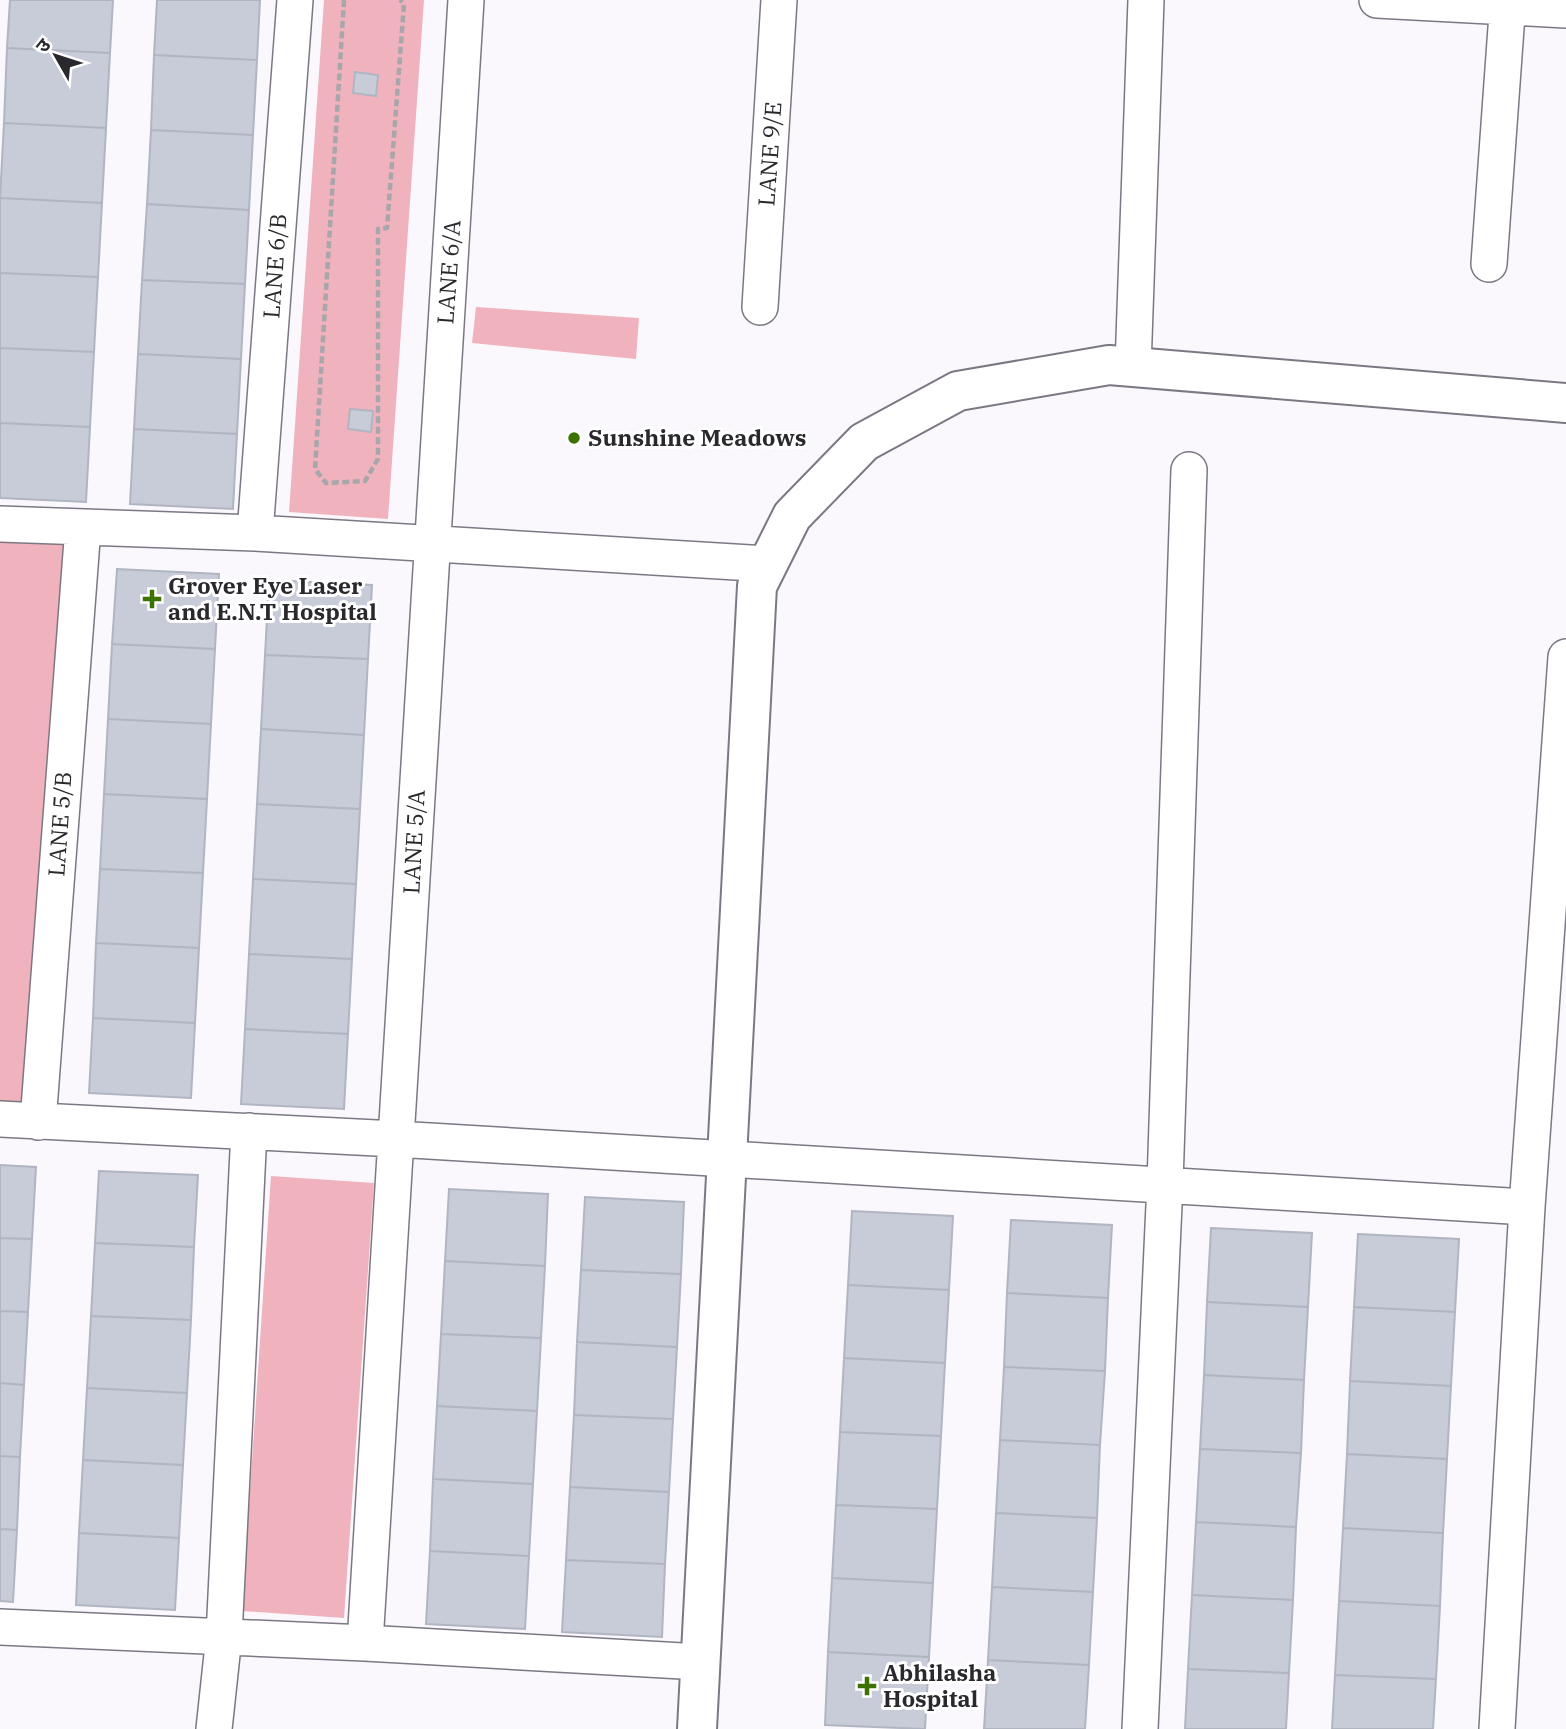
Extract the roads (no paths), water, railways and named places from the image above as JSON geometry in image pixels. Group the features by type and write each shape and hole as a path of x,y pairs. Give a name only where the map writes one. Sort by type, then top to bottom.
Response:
{"street":[{"name":"LANE 6/B","path":"255,533 295,0"},
{"name":"LANE 6/A","path":"432,545 466,0"},
{"name":"LANE 9/E","path":"760,307 779,0"},
{"path":"1133,367 1146,0"},
{"path":"1377,0 1507,4 1566,10"},
{"path":"1489,264 1507,4"},
{"path":"696,1729 757,586 792,516 864,442 958,391 1109,365 1566,404"},
{"path":"1140,1729 1165,1183 1189,470"},
{"path":"0,524 255,533 769,564"},
{"name":"LANE 5/B","path":"38,1122 83,527"},
{"name":"LANE 5/A","path":"365,1643 432,545"},
{"path":"1497,1729 1527,1207 1566,657"},
{"path":"0,1119 1165,1183 1527,1207"},
{"path":"214,1729 225,1636 249,1131"},
{"path":"0,1627 365,1643 700,1662"}],"place":[{"name":"Sunshine Meadows","path":"574,438"},
{"name":"Grover Eye Laser and E.N.T Hospital","path":"152,599"},
{"name":"Abhilasha Hospital","path":"867,1686"}]}
